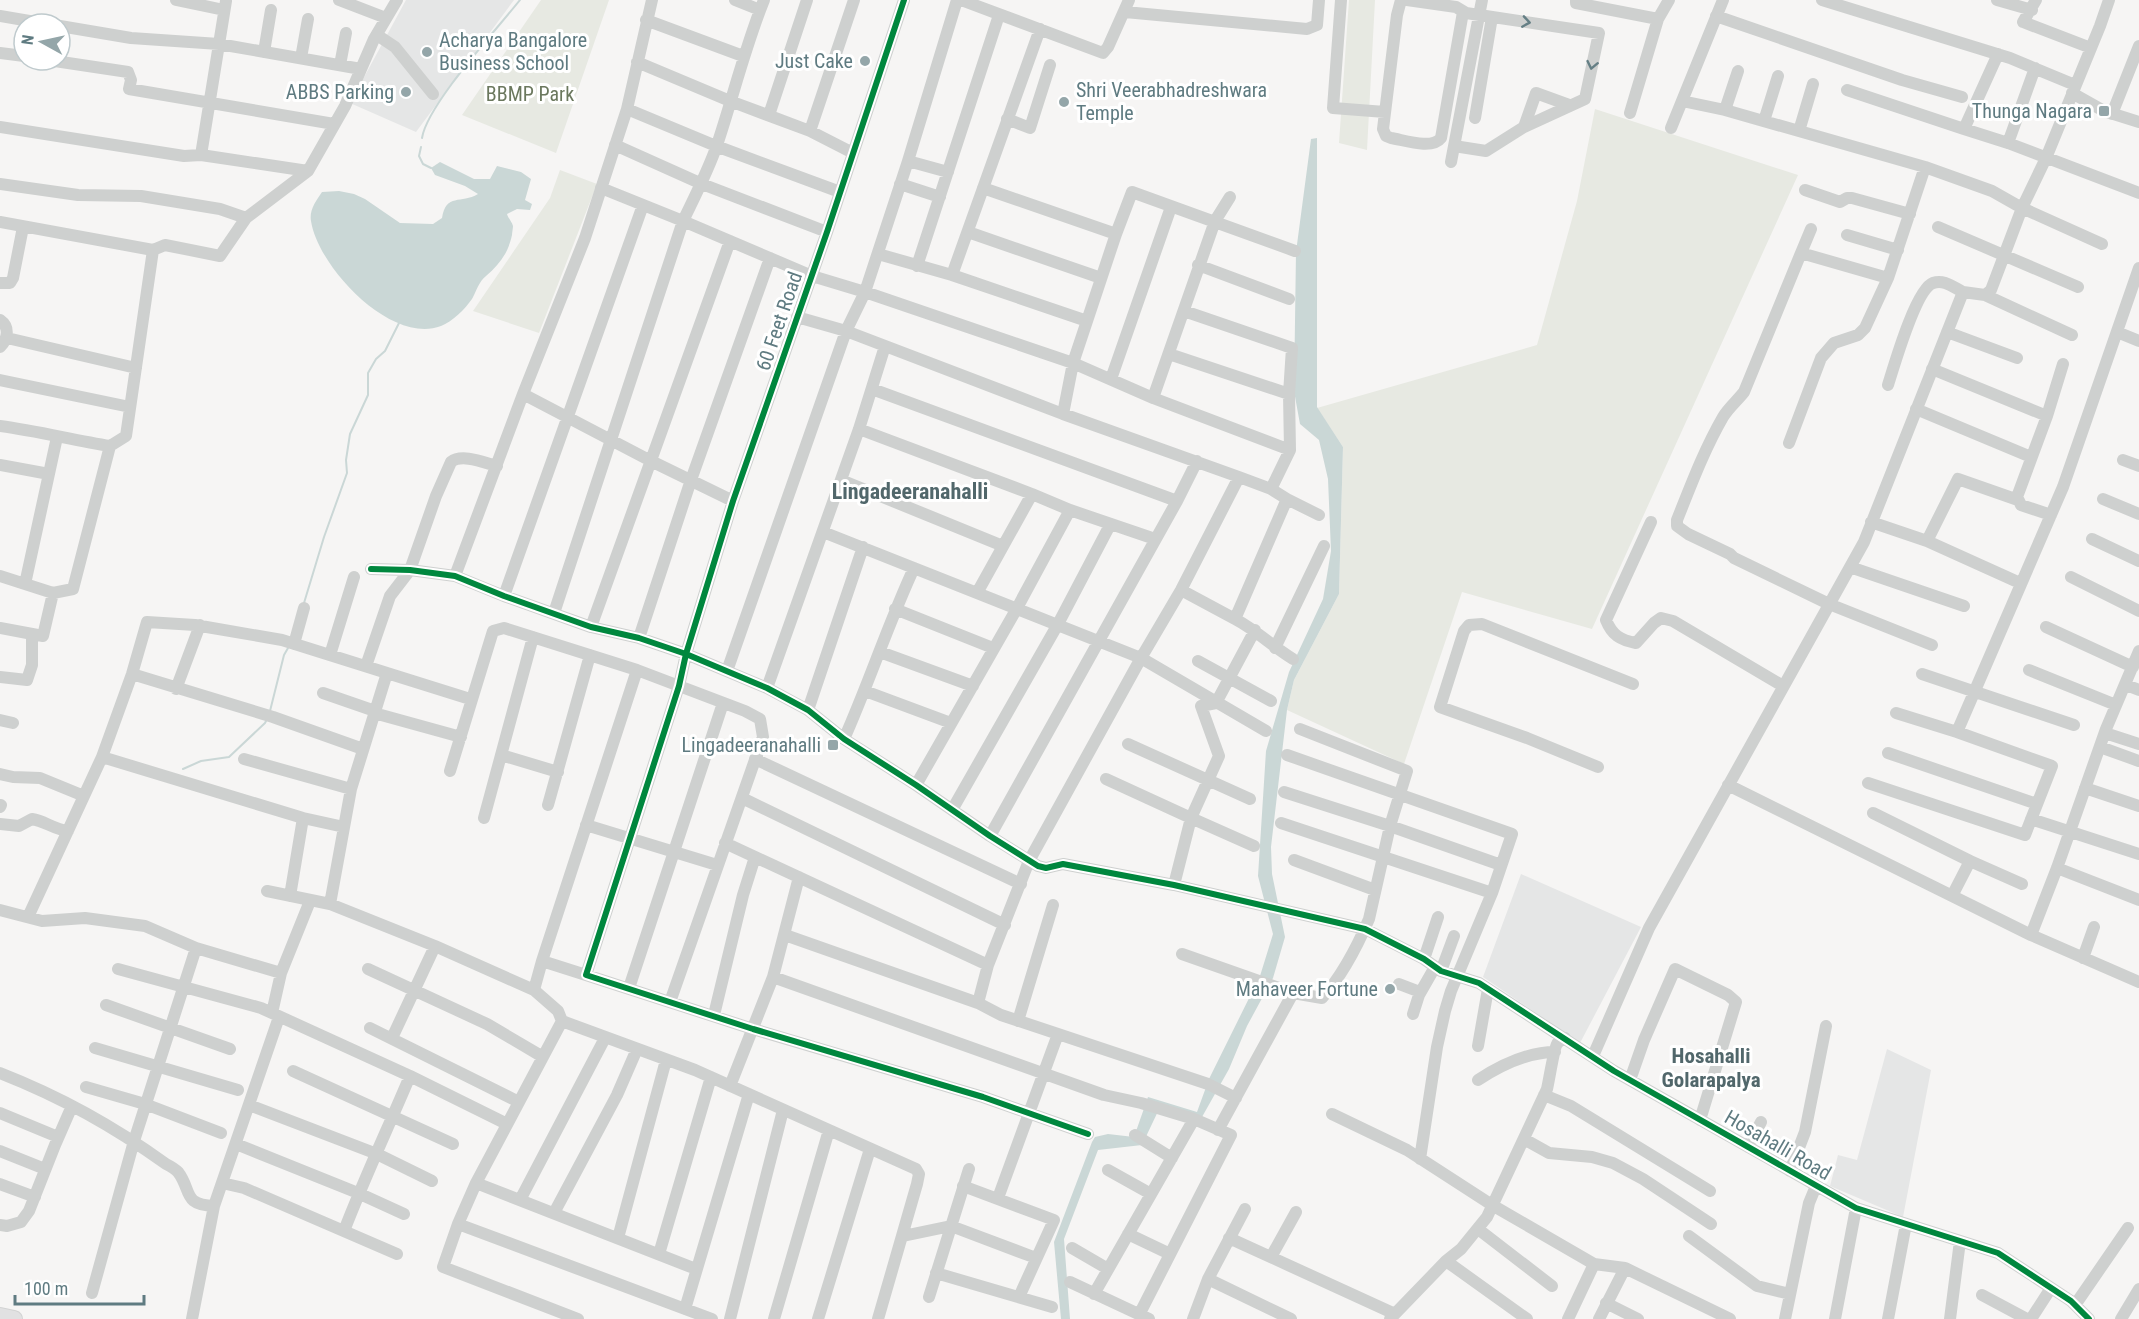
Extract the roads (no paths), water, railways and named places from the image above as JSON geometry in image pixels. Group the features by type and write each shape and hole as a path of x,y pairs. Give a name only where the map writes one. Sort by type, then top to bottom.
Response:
{"highway":[{"path":"0,1316 14,1319"}],"street":[{"path":"176,0 225,6 201,155"},
{"path":"339,0 386,18"},
{"path":"0,222 153,250 165,245 220,256 246,218 308,171 345,106 376,35 397,0"},
{"path":"455,576 585,238 627,109 652,0"},
{"path":"554,613 683,221 702,184 716,146 743,56 762,5 735,0"},
{"path":"769,115 807,0"},
{"path":"810,131 854,0"},
{"name":"60 Feet Road","path":"586,975 679,686 686,654 733,501 812,276 904,0"},
{"path":"727,670 846,332 865,292 959,0 1103,53 1128,3 1307,29 1317,25 1319,0"},
{"path":"1341,0 1333,108 1385,112"},
{"path":"1401,0 1397,15 1383,129 1386,136 1431,144 1439,142 1463,12"},
{"path":"1407,0 1456,7 1463,12 1479,15 1599,33 1585,99 1524,127 1486,151 1454,146"},
{"path":"1451,162 1482,0"},
{"path":"1576,0 1576,3 1658,19"},
{"path":"1630,113 1658,19 1669,0"},
{"path":"1671,129 1723,0"},
{"path":"1822,0 1998,54 2035,68 2112,114 2139,122"},
{"path":"1997,0 2034,5 2023,22 2091,48"},
{"path":"1985,295 1991,290 2022,208 2046,158 2109,0"},
{"path":"264,52 271,9"},
{"path":"917,266 999,15"},
{"path":"1716,16 1902,80 1962,97"},
{"path":"1474,118 1492,17"},
{"path":"301,58 308,19"},
{"path":"646,20 743,56"},
{"path":"72,28 131,38 219,44 361,69"},
{"path":"952,274 1040,29"},
{"path":"340,65 346,33"},
{"path":"376,35 395,47 434,94"},
{"path":"2112,114 2139,46"},
{"path":"1964,129 1998,54"},
{"path":"637,62 810,131 853,153"},
{"path":"72,64 128,72 131,80 129,89 334,124"},
{"path":"1007,119 1030,128 1050,65"},
{"path":"2008,143 2035,68"},
{"path":"1725,110 1737,70"},
{"path":"1764,121 1778,76"},
{"path":"1799,131 1813,84"},
{"path":"1846,90 2008,143 2139,193"},
{"path":"1524,127 1536,93 1569,105"},
{"path":"1682,101 1725,110 1925,167 1992,191 2022,208 2102,244"},
{"path":"627,109 716,146 840,192"},
{"path":"0,127 184,156 201,155 308,171"},
{"path":"615,145 702,184 827,232"},
{"path":"908,161 948,172"},
{"path":"1789,443 1821,358 1834,343 1858,335 1865,327 1888,278 1925,167"},
{"path":"900,183 940,197"},
{"path":"0,184 78,195 141,196 220,209 246,218"},
{"path":"600,188 812,276 1073,363 1153,398 1290,450"},
{"path":"983,188 1116,234"},
{"path":"1805,190 1840,202 1852,198 1910,214"},
{"path":"1063,414 1073,363 1132,192 1295,251"},
{"path":"1153,398 1198,265 1215,221 1230,197"},
{"path":"504,596 644,205"},
{"path":"1111,379 1171,207"},
{"path":"0,283 10,283 13,278 24,227"},
{"path":"1938,227 2078,287"},
{"path":"1811,229 1744,392 1730,406 1709,441 1677,520 1677,526 1734,558 1829,604 1932,645"},
{"path":"968,232 1101,278"},
{"path":"1847,235 1898,250"},
{"path":"591,627 729,241"},
{"path":"0,426 110,446 126,436 153,250"},
{"path":"1801,253 1888,278"},
{"path":"878,254 952,274 1087,321"},
{"path":"639,639 691,480 770,258"},
{"path":"1198,265 1289,299"},
{"path":"1957,732 2051,515 2081,439 2139,268"},
{"path":"1888,385 1910,321 1924,291 1930,284 1946,282 1963,292 1985,295 2072,335"},
{"path":"1593,1056 1649,928 1864,542 1963,292"},
{"path":"1184,311 1292,348 1289,394 1290,450 1271,489"},
{"path":"797,317 885,346 1063,414 1271,489 1319,515"},
{"path":"0,320 6,325 3,342 136,368"},
{"path":"1947,332 2017,358"},
{"path":"2117,332 2139,341"},
{"path":"767,688 859,429 885,346"},
{"path":"1169,354 1289,394"},
{"path":"2051,515 2021,505 2017,497 2047,416 2063,364"},
{"path":"1932,369 2047,416"},
{"path":"0,380 130,407"},
{"path":"872,389 1178,501"},
{"path":"524,394 733,501"},
{"path":"1916,409 2031,457"},
{"path":"859,429 1110,525 1155,539"},
{"path":"25,584 57,437"},
{"path":"0,576 53,593 73,589 110,446"},
{"path":"366,666 390,596 410,570 436,496 451,462 462,458 497,466"},
{"path":"2123,460 2139,466"},
{"path":"990,836 1178,501 1197,461"},
{"path":"0,465 49,474"},
{"path":"978,1003 988,965 1029,861 1181,590 1239,477"},
{"path":"1927,541 1958,479 2018,500"},
{"path":"841,480 1003,546"},
{"path":"977,593 1032,494"},
{"path":"1235,619 1287,499"},
{"path":"2103,499 2139,514"},
{"path":"916,785 1070,510"},
{"path":"1651,522 1606,620 1614,634 1621,640 1636,643 1654,622 1661,618 1673,621 1783,686"},
{"path":"1871,522 1927,541 2020,583"},
{"path":"952,810 1059,624 1110,525"},
{"path":"823,532 1141,658 1266,731"},
{"path":"2092,539 2139,561"},
{"path":"1275,648 1324,546"},
{"path":"808,710 863,547"},
{"path":"1850,567 1964,606"},
{"path":"371,568 455,576 591,627 639,639 727,670 808,710 844,739 1029,861"},
{"path":"844,739 865,691 895,609 914,568"},
{"path":"330,655 354,577"},
{"path":"2071,577 2139,610"},
{"path":"1181,590 1255,630 1275,648 1293,658"},
{"path":"0,628 43,636 53,593"},
{"path":"291,643 304,608"},
{"path":"895,609 993,648"},
{"path":"28,917 102,757 132,674 147,622 200,626 291,643 470,699"},
{"path":"1598,767 1527,738 1440,707 1464,631 1469,625 1482,624 1633,684"},
{"path":"176,689 200,626"},
{"path":"2046,627 2133,667"},
{"path":"450,771 471,706 470,699 493,631 504,628 637,670 760,719 763,737 670,1002"},
{"path":"1216,703 1255,630"},
{"path":"0,677 27,680 32,665 32,634"},
{"path":"484,818 533,637"},
{"path":"2031,935 2104,733 2139,651"},
{"path":"880,652 973,686"},
{"path":"548,805 590,655"},
{"path":"1198,661 1271,701"},
{"path":"534,990 637,670"},
{"path":"2029,670 2116,705"},
{"path":"330,904 351,789 387,673"},
{"path":"132,674 273,717 363,749"},
{"path":"1922,674 2074,725"},
{"path":"2126,685 2139,690"},
{"path":"865,691 951,723"},
{"path":"323,693 375,712 461,737"},
{"path":"629,988 723,703"},
{"path":"1174,885 1191,818 1219,756 1201,706 1216,703"},
{"path":"1868,783 2025,835 2052,766 1896,713"},
{"path":"1182,954 1293,993 1322,998 1335,984 1365,929 1390,826 1407,771 1300,729"},
{"path":"2104,733 2139,744"},
{"path":"1128,744 1250,799"},
{"path":"2100,747 2139,761"},
{"path":"1888,753 2037,804"},
{"path":"501,755 558,772"},
{"path":"1287,755 1512,834 1492,893 1451,991 1437,1047 1420,1159"},
{"path":"102,757 303,818 344,827"},
{"path":"244,759 351,789"},
{"path":"755,759 1021,884"},
{"path":"0,774 40,778 84,796"},
{"path":"1106,779 1254,846"},
{"path":"1728,785 2031,935 2139,982"},
{"path":"2085,788 2139,806"},
{"path":"1284,792 1501,865"},
{"path":"742,798 1005,925"},
{"path":"1873,813 2022,884"},
{"path":"290,896 303,818"},
{"path":"0,824 20,826 32,819 68,831"},
{"path":"2031,819 2139,854"},
{"path":"1281,823 1492,893"},
{"path":"586,825 717,865"},
{"path":"725,843 988,965"},
{"path":"714,1015 743,894 755,857"},
{"path":"1294,860 1375,890"},
{"name":"Hosahalli Road","path":"1029,861 1046,868 1063,864 1174,885 1365,929 1424,959 1438,969 1488,989 1630,1080 1856,1208 1998,1253 2051,1288 2083,1314"},
{"path":"1952,896 1970,861"},
{"path":"2057,868 2139,900"},
{"path":"730,1086 773,977 799,877"},
{"path":"267,891 330,904 435,946 534,990 558,1011 562,1021 695,1070 916,1169 919,1174 878,1319"},
{"path":"192,1319 214,1206 249,1105 276,1015 281,973 310,901"},
{"path":"1018,1021 1053,905"},
{"path":"0,910 42,921 85,918 144,926 196,948 281,973"},
{"path":"1424,959 1437,916"},
{"path":"2083,958 2094,927"},
{"path":"785,936 978,1003 1018,1021 1213,1087 1236,1098"},
{"path":"1413,1014 1420,992 1438,969 1454,936"},
{"path":"392,1038 435,946"},
{"path":"92,1293 134,1141 196,948"},
{"path":"542,961 753,1029 1029,1112 1088,1134"},
{"path":"118,969 261,1008 410,1076 507,1124"},
{"path":"368,969 487,1024 543,1057"},
{"path":"1630,1080 1644,1040 1676,969 1728,995 1736,1002 1700,1120"},
{"path":"773,977 1104,1095 1194,1119 1231,1136 1170,1254 1144,1317 1070,1282"},
{"path":"1399,984 1420,992"},
{"path":"1478,1046 1488,989"},
{"path":"1218,1130 1293,993"},
{"path":"106,1005 230,1049"},
{"path":"562,1021 476,1183 443,1267 578,1319"},
{"path":"1790,1171 1805,1132 1826,1026"},
{"path":"370,1028 519,1102"},
{"path":"998,1198 1058,1034"},
{"path":"520,1200 605,1038"},
{"path":"1229,1238 1393,1316 1446,1261 1461,1249 1487,1217 1544,1095 1559,1041 1566,1038"},
{"path":"95,1048 238,1090"},
{"path":"554,1213 618,1095 638,1049"},
{"path":"1478,1080 1515,1060 1539,1052 1555,1052"},
{"path":"618,1238 666,1060"},
{"path":"293,1071 453,1144"},
{"path":"0,1074 38,1088 134,1141 178,1172 189,1197 203,1206 214,1206"},
{"path":"344,1231 358,1193 410,1076"},
{"path":"659,1254 711,1077"},
{"path":"86,1087 146,1104 221,1133"},
{"path":"684,1309 749,1094"},
{"path":"1544,1095 1571,1106 1710,1191"},
{"path":"249,1105 377,1154 432,1181"},
{"path":"0,1225 7,1226 21,1222 29,1211 72,1106"},
{"path":"730,1319 783,1110"},
{"path":"0,1113 58,1137"},
{"path":"1332,1114 1407,1150 1492,1205 1594,1264 1625,1268 1730,1319"},
{"path":"1094,1294 1194,1119"},
{"path":"1748,1147 1761,1122"},
{"path":"774,1319 830,1130"},
{"path":"1135,1135 1172,1158"},
{"path":"1524,1138 1549,1153 1592,1157 1613,1163 1643,1179 1711,1224"},
{"path":"236,1144 404,1214"},
{"path":"818,1319 870,1149"},
{"path":"0,1151 45,1170"},
{"path":"929,1297 969,1169"},
{"path":"1108,1170 1151,1194"},
{"path":"222,1183 244,1188 398,1254"},
{"path":"476,1183 696,1269"},
{"path":"0,1184 34,1197"},
{"path":"963,1186 1054,1220 1019,1297"},
{"path":"1785,1319 1809,1203 1816,1186"},
{"path":"1835,1319 1856,1208"},
{"path":"1192,1319 1208,1279 1245,1209"},
{"path":"1271,1257 1296,1212"},
{"path":"458,1224 712,1319"},
{"path":"1888,1319 1906,1224"},
{"path":"903,1236 951,1226 1036,1258"},
{"path":"2083,1314 2128,1228"},
{"path":"1478,1229 1552,1286"},
{"path":"1128,1234 1170,1254"},
{"path":"1689,1236 1757,1286 1790,1294"},
{"path":"1950,1319 1960,1241"},
{"path":"1072,1248 1108,1269"},
{"path":"1446,1261 1527,1319"},
{"path":"1568,1319 1594,1264"},
{"path":"1599,1319 1625,1268"},
{"path":"936,1273 1052,1307"},
{"path":"1208,1279 1291,1319"},
{"path":"2031,1319 2051,1288"},
{"path":"2121,1319 2139,1289"},
{"path":"1982,1295 2027,1319"},
{"path":"1606,1303 1638,1319"}],"waterway":[{"path":"422,138 427,124 449,87 520,0"},
{"path":"421,147 419,156 423,164 431,168"},
{"path":"304,603 347,473 346,460 350,434 368,395 368,373 376,359 385,351 399,323"},
{"path":"270,711 284,655 288,648"},
{"path":"183,769 201,761 229,757 267,719"}],"place":[{"name":"Acharya Bangalore Business School","path":"427,52"},
{"name":"Just Cake","path":"865,61"},
{"name":"ABBS Parking","path":"406,92"},
{"name":"Shri Veerabhadreshwara Temple","path":"1064,102"},
{"name":"Thunga Nagara","path":"2104,111"},
{"name":"Lingadeeranahalli","path":"833,745"},
{"name":"Mahaveer Fortune","path":"1390,989"}],"district":[{"name":"Lingadeeranahalli","path":"910,491"},
{"name":"Hosahalli Golarapalya","path":"1711,1068"}],"park label":[{"name":"BBMP Park","path":"530,94"}]}
